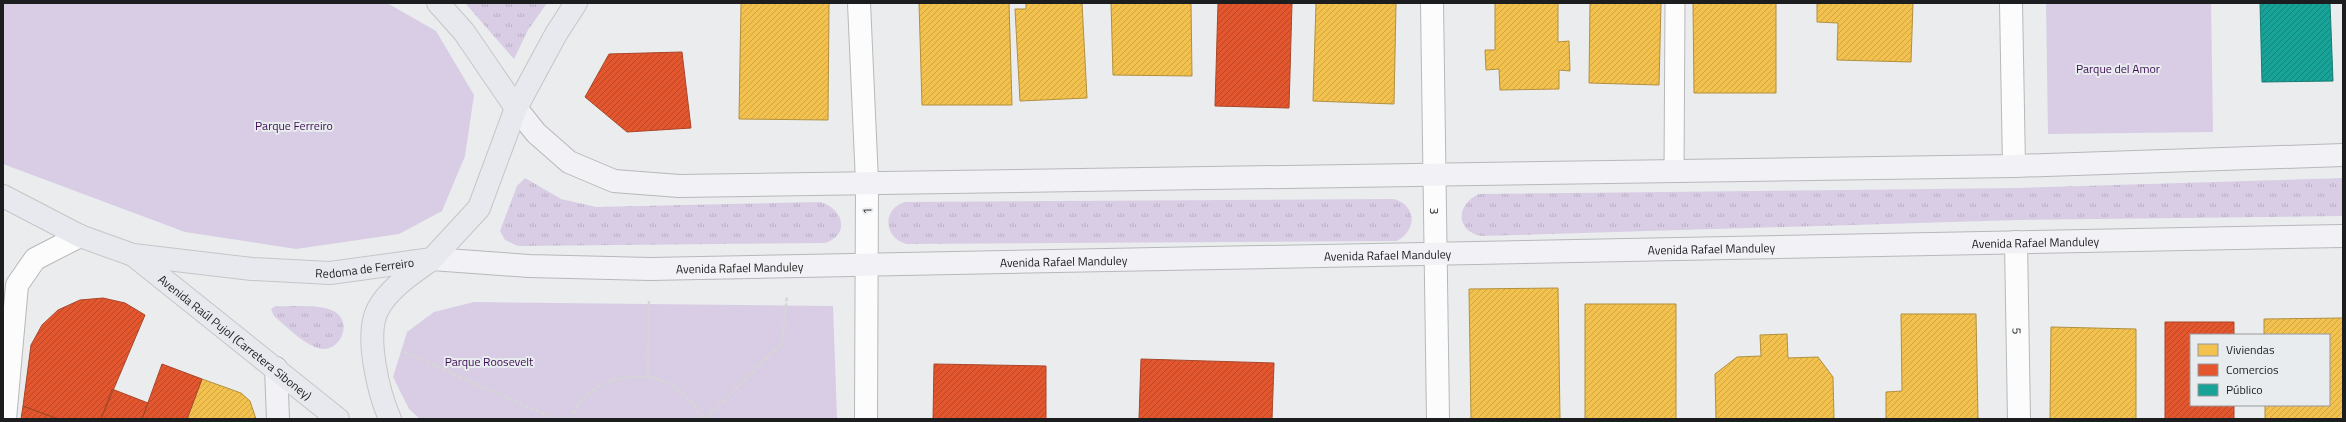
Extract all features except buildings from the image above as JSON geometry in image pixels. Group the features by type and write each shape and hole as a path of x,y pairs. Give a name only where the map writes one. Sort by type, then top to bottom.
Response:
{"main road":[{"path":"438,3 464,32 516,108 536,133 569,162 614,181 679,186 867,182 1674,172 2014,166 2343,155"},
{"path":"390,419 377,383 372,338 377,310 399,283 432,259 479,208 516,108 556,34 576,3"},
{"name":"Redoma de Ferreiro","path":"3,196 80,236 133,255 252,269 330,273 432,259"},
{"name":"Avenida Rafael Manduley","path":"432,259 529,266 650,269 2343,236"},
{"name":"Avenida Raúl Pujol (Carretera Siboney)","path":"133,255 338,419"},
{"path":"276,368 278,419"}],"street":[{"name":"1","path":"859,3 867,182 868,265 866,419"},
{"name":"3","path":"1432,3 1437,254 1438,419"},
{"path":"2011,3 2014,166"},
{"path":"5,419 17,286 35,258 80,236"},
{"name":"5","path":"2016,242 2019,419"}],"lane":[{"path":"1674,172 1675,3"}],"path":[{"path":"570,419 580,403 599,386 623,378 648,377 672,385 691,400 704,419 782,343 789,266"},
{"path":"648,377 650,269"},
{"path":"372,338 555,419"}],"green space":[{"name":"Parque Ferreiro","path":"3,3 387,3 436,31 474,95 465,156 442,211 399,234 296,249 185,232 3,164"},
{"path":"465,3 547,3 528,30 514,59"},
{"name":"Parque del Amor","path":"2046,3 2211,3 2213,132 2048,134"},
{"path":"525,178 561,199 596,207 820,202 828,205 839,215 841,228 833,239 825,243 518,246 505,240 500,231 517,186"},
{"path":"2343,178 2343,216 2018,220 1481,236 1466,229 1462,217 1466,204 1471,198 1479,194 2018,188"},
{"path":"1394,199 1402,202 1407,207 1412,218 1408,231 1397,241 907,244 899,241 894,236 888,224 892,211 897,206 905,202"},
{"name":"Parque Roosevelt","path":"474,302 833,306 837,419 420,419 409,409 393,377 407,332 434,312"},
{"path":"276,306 311,306 331,310 339,315 343,321 344,329 342,336 332,347 324,349 315,347 299,337 274,316 271,309"}]}
